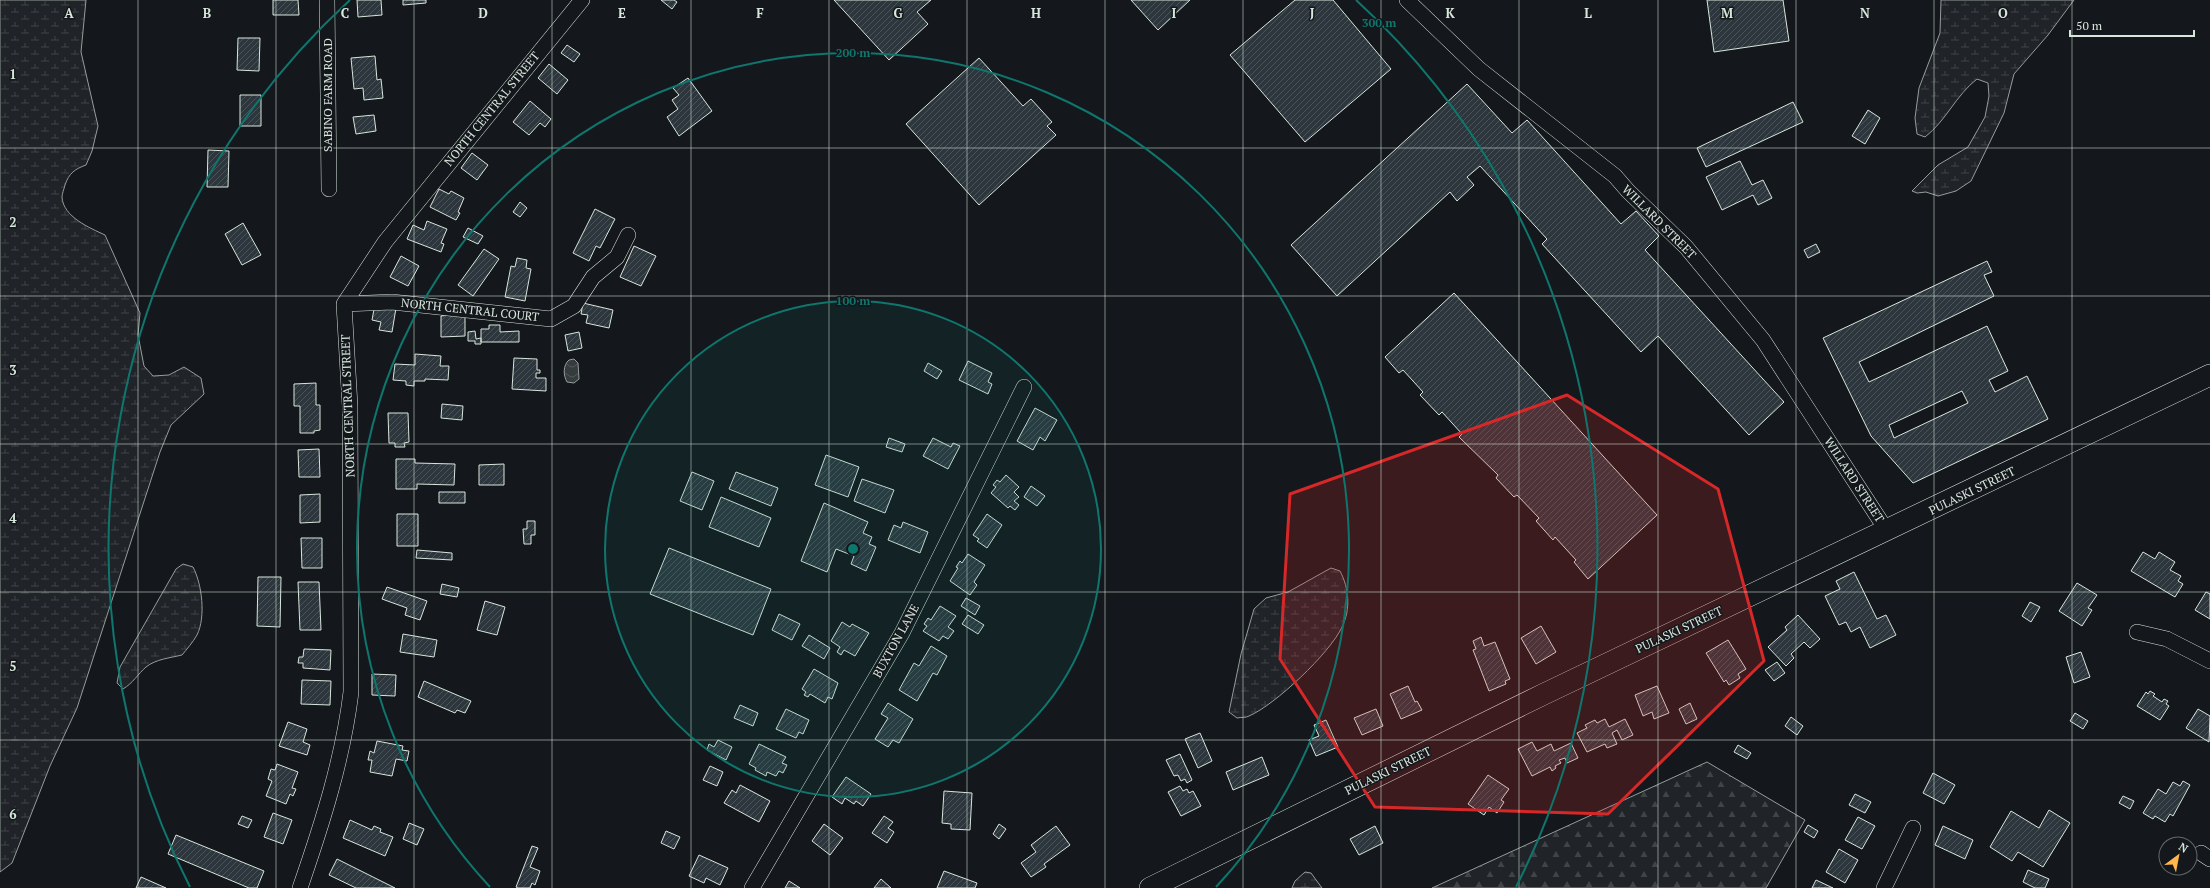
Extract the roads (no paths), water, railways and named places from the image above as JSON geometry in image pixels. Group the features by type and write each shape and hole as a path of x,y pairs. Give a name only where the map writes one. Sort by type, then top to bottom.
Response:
{"main road":[{"name":"PULASKI STREET","path":"1150,888 1542,695 2210,375"}],"street":[{"name":"SABINO FARM ROAD","path":"327,0 329,189"},
{"name":"NORTH CENTRAL STREET","path":"300,888 326,811 347,724 351,692 350,406 344,304 385,242 582,0"},
{"name":"WILLARD STREET","path":"1407,0 1479,69 1615,176 1628,191 1686,247 1762,340 1887,531"},
{"name":"NORTH CENTRAL COURT","path":"344,304 392,302 551,319 574,306 593,277 617,257 628,235"},
{"name":"BUXTON LANE","path":"752,888 902,633 957,527 1024,387"},
{"path":"2137,632 2167,639 2210,661"},
{"path":"1884,888 1913,828"}],"water":[{"path":"574,359 578,363 579,379 574,383 567,382 565,376 564,370 569,360"}]}
